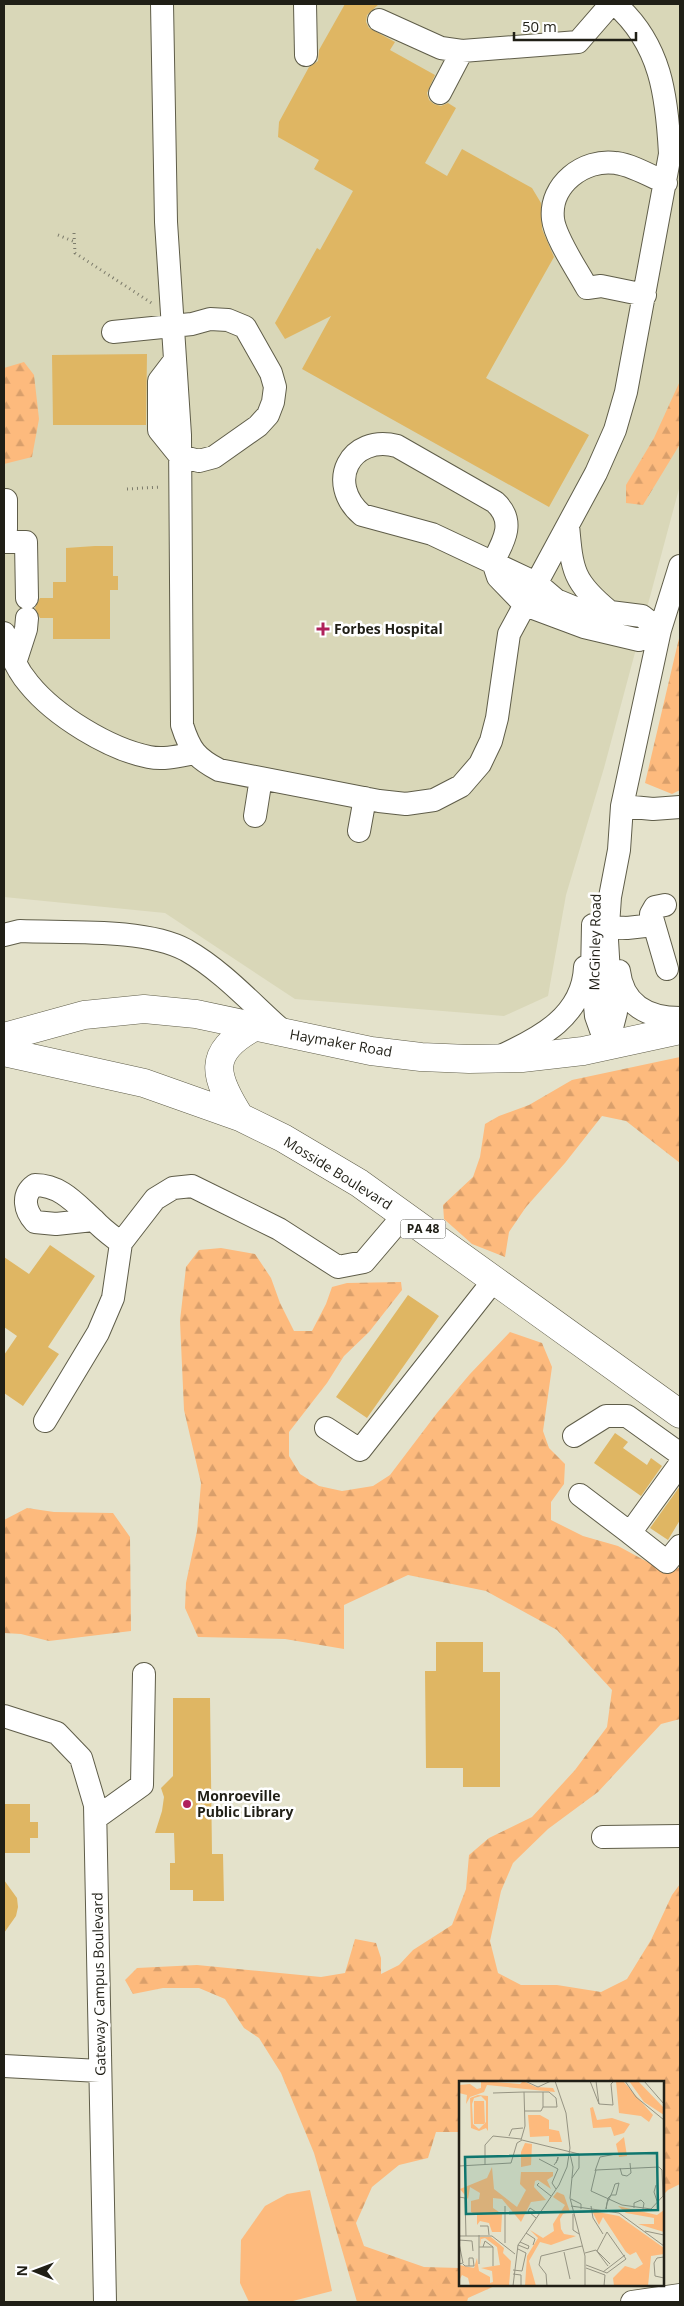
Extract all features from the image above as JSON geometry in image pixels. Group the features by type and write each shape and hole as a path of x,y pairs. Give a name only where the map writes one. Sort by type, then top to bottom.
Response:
{"main road":[{"name":"Haymaker Road","path":"4,1037 55,1021 84,1015 144,1009 196,1014 371,1051 422,1057 522,1058 607,1047 680,1030"},
{"path":"240,1117 224,1091 219,1062 231,1041 254,1027"},
{"name":"Mosside Boulevard","path":"4,1052 144,1082 240,1117 283,1138 359,1183 680,1414"}],"street":[{"path":"113,332 174,326 210,319 228,320 244,327 271,373 274,387 274,402 268,415 258,426 214,457 199,461 180,456 159,430 158,381 175,360 174,326 166,222 162,4"},
{"path":"305,4 306,55"},
{"path":"378,20 441,48 462,51 578,42 611,4"},
{"path":"180,456 182,725 194,753 204,763 219,770 406,804 422,803 449,794 470,778 480,764 491,741 497,718 509,634 596,474 615,430 626,392 666,183 670,154 668,114 663,83 652,53 630,17 615,4"},
{"path":"440,94 462,51"},
{"path":"645,294 601,286 587,288 556,231 553,218 554,202 566,180 579,170 594,164 617,163 666,183"},
{"path":"536,583 493,562 412,528 376,520 362,514 353,508 346,497 343,484 344,471 350,459 359,450 378,444 397,446 495,502 505,514 508,530 493,562 498,577 524,605 584,626 639,640 660,630 642,616 610,612 590,614 556,600 536,583"},
{"path":"4,503 6,500 6,529 4,535"},
{"path":"568,525 571,561 577,578 589,595 610,612"},
{"path":"4,542 26,542 26,629 15,663"},
{"name":"McGinley Road","path":"607,1047 616,1012 600,927 610,897 619,850 622,806 660,630 680,566"},
{"path":"4,633 15,663 30,686 67,718 122,750 150,757 170,758 194,753"},
{"path":"255,816 261,778"},
{"path":"360,831 365,798"},
{"path":"622,806 653,809 680,807"},
{"path":"665,905 652,910 654,925 667,969"},
{"path":"600,927 627,928 654,925"},
{"path":"600,927 625,994 634,1004 646,1012 662,1018 680,1018"},
{"path":"496,1058 536,1040 550,1030 574,1004 585,974 586,952 600,927"},
{"path":"4,935 20,931 124,935 157,940 184,950 218,971 285,1033"},
{"path":"45,1421 98,1333 113,1298 121,1243 155,1199 173,1188 192,1186 279,1229 338,1267 364,1262 404,1215"},
{"path":"94,1220 121,1243"},
{"path":"326,1428 360,1450 494,1280"},
{"path":"574,1436 606,1416 627,1416 680,1454"},
{"path":"630,1533 680,1464"},
{"path":"580,1495 667,1562 680,1546"},
{"path":"96,1818 142,1785 144,1674"},
{"name":"Gateway Campus Boulevard","path":"4,1716 58,1734 81,1758 95,1804 105,2302"},
{"path":"603,1837 680,1836"},
{"path":"4,2066 100,2071"},
{"path":"638,2302 680,2295"}],"path":[{"path":"74,233 75,253 156,306"},
{"path":"58,235 74,242"},
{"path":"127,489 180,485"}],"shaded area":[{"name":"Forbes Hospital","path":"4,4 680,4 680,485 604,768 566,895 548,996 504,1016 295,999 165,913 4,897"}],"green space":[{"path":"24,362 34,375 39,419 32,457 4,464 4,368"},
{"path":"680,381 680,444 643,505 626,503 626,485 654,438"},
{"path":"680,634 680,790 672,794 645,783"},
{"path":"680,1057 680,1163 626,1121 602,1116 565,1163 526,1207 509,1232 505,1257 472,1244 444,1219 443,1205 473,1177 480,1157 485,1124 499,1116 529,1105 572,1080"},
{"path":"221,1248 255,1254 271,1278 280,1303 294,1331 312,1331 326,1304 332,1287 347,1283 401,1282 402,1290 369,1332 344,1356 327,1383 289,1432 289,1456 300,1474 319,1486 342,1491 373,1486 390,1475 437,1413 470,1374 510,1332 542,1343 552,1367 543,1431 549,1448 565,1464 564,1484 551,1502 551,1520 583,1536 618,1546 668,1573 680,1567 680,1719 661,1724 598,1792 548,1829 513,1863 501,1891 490,1941 498,1973 521,1985 557,1985 601,1992 627,1979 651,1940 672,1895 680,1884 680,2184 664,2194 664,2081 459,2081 459,2132 436,2132 428,2158 399,2165 372,2187 356,2223 364,2246 424,2267 459,2268 459,2286 495,2286 468,2298 467,2302 357,2302 314,2153 281,2073 259,2038 244,2028 225,1999 199,1988 163,1988 133,1994 125,1980 137,1968 197,1965 321,1977 345,1973 355,1939 376,1943 381,1958 381,1974 399,1965 413,1950 452,1925 466,1889 469,1855 489,1838 532,1817 575,1770 607,1727 612,1690 557,1630 486,1591 408,1575 344,1605 344,1649 285,1639 198,1637 185,1608 186,1583 197,1531 201,1483 184,1410 180,1321 186,1267 199,1250"},
{"path":"27,1508 54,1512 113,1513 130,1537 131,1631 49,1641 21,1634 4,1633 4,1520"},
{"path":"310,2190 332,2291 289,2302 249,2302 240,2283 241,2240 265,2206 287,2194"}],"building":[{"path":"345,4 379,4 367,15 366,22 369,28 395,42 390,50 435,75 427,93 429,100 441,106 448,103 456,108 425,163 447,176 462,149 532,188 541,203 542,229 554,257 486,378 589,435 549,507 302,369 331,316 285,339 275,323 317,248 320,250 353,191 314,169 319,160 278,137 279,122 309,67 318,61 319,50"},
{"path":"147,354 146,425 53,425 52,355"},
{"path":"113,546 113,576 118,576 118,590 110,590 110,639 53,639 53,618 40,618 35,608 40,598 53,598 53,582 66,582 66,548"},
{"path":"50,1245 95,1276 48,1347 59,1354 23,1406 4,1393 4,1355 17,1336 4,1327 4,1257 29,1274"},
{"path":"408,1295 439,1316 367,1418 336,1397"},
{"path":"615,1433 628,1442 623,1448 647,1465 651,1458 662,1466 641,1496 594,1463"},
{"path":"680,1486 680,1520 668,1540 650,1528"},
{"path":"436,1642 483,1642 483,1672 500,1672 500,1787 463,1787 463,1768 426,1768 425,1671 436,1671"},
{"name":"Monroeville Public Library","path":"173,1698 210,1698 212,1854 223,1854 224,1901 193,1901 193,1890 170,1890 170,1863 175,1863 174,1833 155,1833 164,1797 161,1788 173,1776"},
{"path":"4,1804 30,1804 30,1822 38,1822 38,1838 30,1838 30,1853 4,1853"},
{"path":"4,1880 17,1898 18,1907 16,1916 4,1933"}],"place":[{"name":"Forbes Hospital","path":"323,629"},
{"name":"Monroeville Public Library","path":"187,1804"}]}
